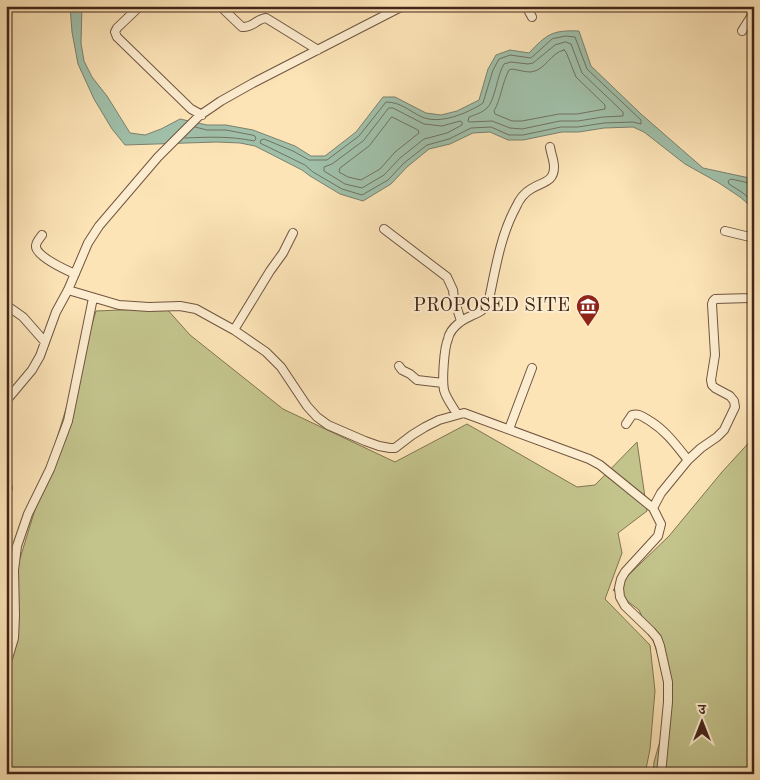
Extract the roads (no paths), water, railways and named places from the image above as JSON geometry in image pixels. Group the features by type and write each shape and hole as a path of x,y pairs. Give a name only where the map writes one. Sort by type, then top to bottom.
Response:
{"street":[{"path":"140,6 117,28 115,32 117,37 191,109 200,115"},
{"path":"220,6 242,27 249,27 266,18 318,50"},
{"path":"6,401 32,370 40,356 56,312 68,290 88,243 99,226 158,157 200,115 221,101 403,6"},
{"path":"526,6 532,17"},
{"path":"742,31 754,12"},
{"path":"457,414 445,393 444,362 448,338 457,324 486,308 501,246 515,208 522,197 531,189 550,179 553,173 554,164 550,148"},
{"path":"384,229 446,277 453,290 461,321"},
{"path":"725,231 754,238"},
{"path":"234,330 293,234"},
{"path":"42,235 36,243 37,251 50,261 75,274"},
{"path":"68,290 118,305 188,307 196,309 234,330 275,360 307,406 317,417 328,425 365,442 396,448 425,427 439,420 464,413 595,462 653,508 661,524 658,536 625,572 618,588 625,606 657,638 660,646 668,682 668,702 660,774"},
{"path":"653,508 661,494 688,460 724,430 735,407 734,401 730,396 712,385 710,380 715,355 713,300 750,298 754,296"},
{"path":"6,665 14,638 16,615 14,570 17,546 28,514 50,469 68,421 93,298"},
{"path":"6,305 23,317 46,342"},
{"path":"399,366 417,380 444,383"},
{"path":"509,430 532,368"},
{"path":"626,424 632,415 639,414 669,436 688,460"}],"water":[{"path":"70,6 82,6 81,43 84,61 92,77 107,96 130,133 145,135 180,119 207,125 226,125 253,130 295,146 311,156 325,156 356,132 383,97 395,97 426,113 441,115 457,111 479,100 488,69 496,55 510,50 529,53 551,34 562,31 579,31 591,66 641,114 703,168 754,179 754,209 740,197 685,164 644,132 633,127 562,132 523,140 508,140 490,132 473,133 450,144 429,149 407,167 391,184 363,201 340,194 302,170 255,146 217,142 125,145 112,129 94,99 78,64 72,32"}],"place":[{"name":"PROPOSED SITE","path":"588,327"}]}
